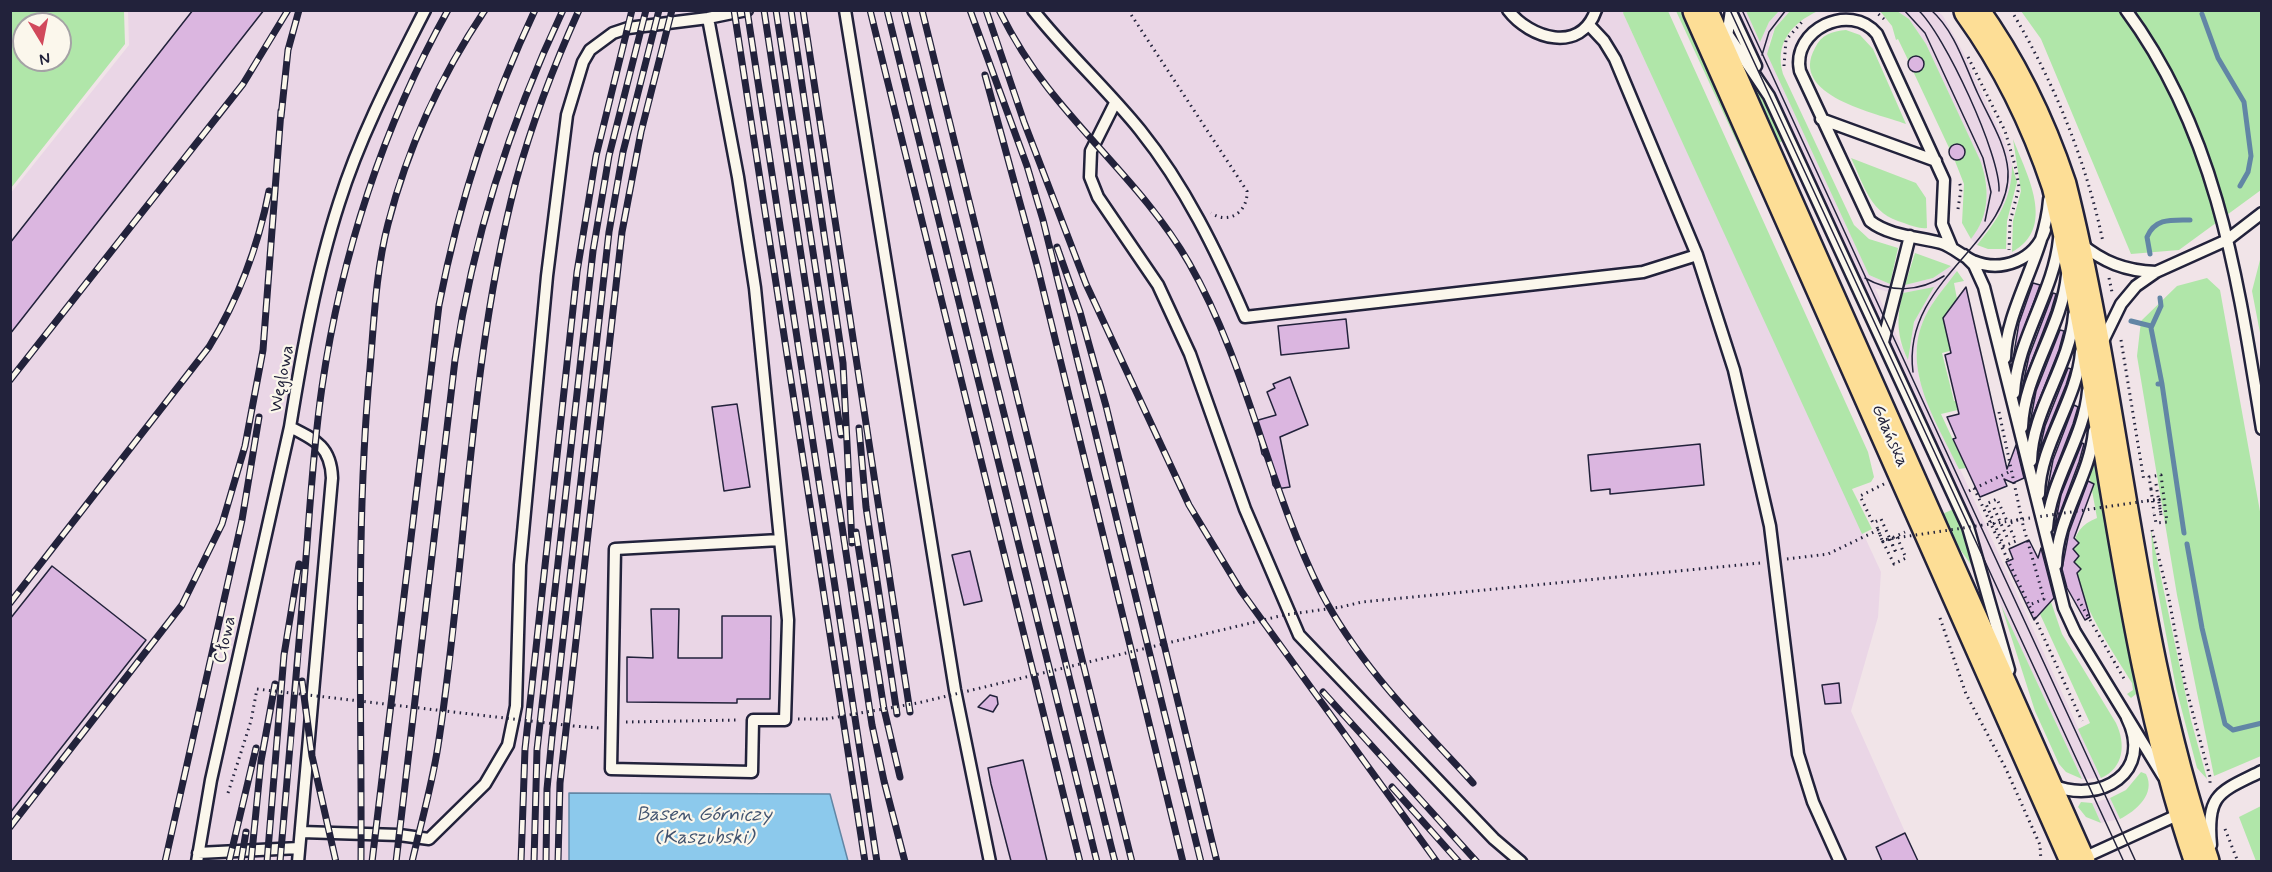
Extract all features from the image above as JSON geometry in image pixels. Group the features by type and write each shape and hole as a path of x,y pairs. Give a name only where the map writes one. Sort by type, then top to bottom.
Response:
{"main road":[{"name":"Gdańska","path":"1720,11 2039,776 2077,861"},
{"path":"1972,12 2019,87 2052,165 2062,200 2057,232 2092,267 2084,309 2151,669 2185,812 2207,857"}],"lane":[{"name":"Węglowa","path":"298,861 332,478 327,451 316,441 290,427 314,305 339,203 367,128 424,10"},
{"path":"301,832 399,835 429,839 485,784 508,745 516,706 520,565 547,276 567,115 583,62 600,40 628,28 708,18 747,10"},
{"path":"845,10 955,690 990,861"},
{"path":"1033,10 1147,140 1196,214 1245,317 1643,272 1697,255"},
{"path":"1508,10 1524,26 1552,38 1566,38 1589,25 1596,10"},
{"path":"1710,10 1727,34 1728,63 1755,99"},
{"path":"2126,10 2142,33 2185,109 2215,187 2243,311 2262,429"},
{"path":"1720,11 1727,34 1755,99 1883,342 1971,534 2039,776 2054,786 2075,792 2096,791 2112,785 2122,776 2131,759 2134,740 2127,718"},
{"path":"708,18 738,177 755,288 780,540 788,621 785,720 753,720 752,772 611,769 615,549 780,540"},
{"path":"1952,248 1942,224 1946,188 1881,41 1872,27 1860,21 1845,19 1835,21 1812,33 1802,46 1798,59 1800,71 1868,218 1878,227 1952,248 1987,265 2013,263 2057,232"},
{"path":"1589,25 1604,41 1615,59 1697,255 1720,324 1746,417 1775,562 1798,754 1813,802 1840,861"},
{"path":"1115,102 1091,151 1090,177 1098,197 1158,285 1190,354 1245,509 1299,635 1494,839 1521,861"},
{"path":"1821,119 1936,161"},
{"path":"2024,448 2022,422 2025,405 2063,300 2052,165"},
{"path":"2016,414 2016,375 2056,260 2062,200"},
{"path":"2049,549 2050,507 2085,407 2104,337 2116,314 2136,286 2156,272 2227,240 2262,213"},
{"path":"2007,379 2005,357 2008,336 2057,232"},
{"path":"1883,342 1910,236"},
{"path":"1964,255 1974,265 1983,282 2057,583 2068,617 2185,812"},
{"path":"2032,482 2033,443 2072,333 2092,267 2156,272"},
{"path":"2041,515 2041,476 2078,370 2084,309"},
{"path":"2057,583 2058,544 2092,445 2095,365"},
{"name":"Cłowa","path":"197,857 211,780 290,427"},
{"path":"2207,857 2214,800 2222,792 2262,771"},
{"name":"Gdańska","path":"2077,861 2185,812"},
{"path":"197,857 299,848"}],"path":[{"path":"1128,10 1247,191 1247,201 1239,213 1229,218 1217,217 1208,211 1196,214"},
{"path":"1786,74 1784,46 1790,34 1805,20"},
{"path":"1968,57 2005,131 2016,169 2019,187 2010,222 2009,255"},
{"path":"2102,239 2092,267 2116,314 2147,501 2185,684 2210,777 2209,785"},
{"path":"1997,405 2022,518 2044,598 2029,606"},
{"path":"1969,491 2011,471"},
{"path":"2161,475 2164,499 2167,522 2156,523 2149,477 2161,475"},
{"path":"1886,483 1860,496 1873,523 1881,519 1897,555"},
{"path":"2156,484 2161,516"},
{"path":"1974,488 1992,522 2004,546 2016,541 1997,499 1986,504 1992,522 2082,721"},
{"path":"2147,501 2164,499"},
{"path":"1877,529 1882,540 1992,522 2007,523 2159,500"},
{"path":"2077,520 2084,501"},
{"path":"1994,508 2007,537"},
{"path":"2007,523 2022,518"},
{"path":"799,719 826,719 918,703 1284,615 1341,608 1362,602 1775,562 1828,554 1877,529"},
{"path":"1877,529 1894,564 1906,558 1897,537"},
{"path":"1883,542 1907,531"},
{"path":"2075,591 2128,686"},
{"path":"228,793 251,721 257,689 603,728 618,722 753,720"}],"shaded area":[{"path":"128,11 1624,11 1881,572 1878,617 1851,711 1918,861 848,861 830,794 569,793 569,861 11,861 10,194 129,45"},
{"path":"1742,11 1746,11 1760,41 1769,22 1779,11 1790,11 1775,28 1768,45 1869,275 1890,284 1888,292 1875,288 1907,358 1914,322 1933,288 1903,293 1905,285 1933,278 1951,266 1957,271 1934,301 1921,326 1916,353 1919,379 2101,778 2082,779 1734,33"},
{"path":"1897,11 1937,11 1943,16 1963,52 2008,149 2012,165 2012,182 2007,202 1977,245 1971,239 1982,221 1986,205 1987,186 1983,168 1926,44 1909,19"},
{"path":"2110,798 2120,819 2101,823 2092,803"}],"green space":[{"path":"11,10 124,11 125,44 11,188"},
{"path":"1624,11 1668,11 1868,452 1874,477 1871,482 1852,489 1872,529 1862,534 1623,13"},
{"path":"1676,11 1684,11 1761,186 1755,181"},
{"path":"1746,11 1779,11 1769,22 1760,42"},
{"path":"1790,11 1818,11 1800,22 1787,35 1781,53 1783,74 1854,225 1869,239 1898,248 1890,284 1869,275 1767,54 1775,28"},
{"path":"1880,11 1897,11 1909,19 1926,44 1980,160 1987,191 1985,211 1971,239 1962,223 1964,184 1953,156 1962,156 1964,151 1957,145 1951,152 1912,69 1921,68 1921,60 1916,58 1910,64 1898,39 1896,40 1892,26"},
{"path":"2021,11 2261,11 2261,190 2179,250 2131,254 2041,39"},
{"path":"1846,30 1860,35 1873,49 1906,124 1840,100 1824,90 1814,79 1810,65 1817,44 1828,34"},
{"path":"1749,81 1752,81 1785,140 1776,144"},
{"path":"2013,139 2031,184 2036,215 2033,229 2026,242 2012,252 2013,221 2021,191"},
{"path":"1851,158 1916,183 1926,198 1927,228 1910,225 1883,213 1870,198"},
{"path":"2012,165 2017,182 2007,221 2006,249 1988,249 1977,245 2002,208 2009,188"},
{"path":"1915,253 1951,266 1933,278 1905,285"},
{"path":"2261,256 2261,338 2252,291"},
{"path":"1957,271 1964,281 1954,283 1957,299 1943,319 1946,330 1964,347 1942,353 1954,401 1968,398 1970,407 1941,414 1966,468 1959,469 1924,395 1917,356 1918,337 1925,317"},
{"path":"2207,278 2220,290 2261,517 2261,756 2214,776 2177,595 2137,356 2141,321 2177,286"},
{"path":"1934,287 1914,322 1908,360 1899,327 1899,311 1903,293"},
{"path":"2095,461 2135,684 2136,694 2131,698 2127,694 2133,690 2132,683 2096,622 2083,596 2075,571 2073,549 2080,530 2097,518 2089,474"},
{"path":"1956,508 1977,573 1949,534 1940,515"},
{"path":"2151,530 2191,720 2207,779 2197,768 2176,688 2153,565"},
{"path":"2051,602 2062,634 2119,731 2121,755 2109,774 2101,778 2078,729 2090,723 2040,614"},
{"path":"2001,605 2082,779 2066,772 2059,764 2035,711"},
{"path":"2141,772 2146,774 2148,781 2146,795 2138,807 2120,819 2110,798 2126,790"},
{"path":"2081,802 2092,803 2101,823 2086,817 2078,807"},
{"path":"2261,806 2261,861 2256,861 2239,817"}],"water":[{"name":"Basen Górniczy (Kaszubski)","path":"569,793 830,794 848,861 569,861"}],"building":[{"path":"193,10 264,10 10,334 10,243"},
{"path":"1913,56 1919,56 1924,64 1922,70 1913,72 1908,67 1908,61"},
{"path":"1954,144 1960,144 1965,152 1963,158 1954,160 1949,155 1949,149"},
{"path":"2033,283 2040,285 2013,359 2019,323"},
{"path":"1966,287 2007,469 2016,445 2024,478 2013,483 2004,479 2007,486 1980,497 1953,439 1956,438 1947,417 1959,414 1945,355 1951,353 1943,318"},
{"path":"2053,293 2056,294 2051,311 2023,384 2029,356"},
{"path":"1346,319 1349,348 1281,355 1278,326"},
{"path":"2060,330 2064,331 2059,350 2030,423 2036,391"},
{"path":"2068,368 2071,369 2066,385 2039,452 2045,426"},
{"path":"1290,377 1308,425 1280,437 1290,487 1276,489 1273,485 1268,460 1262,454 1255,421 1276,415 1267,392 1275,388 1273,384"},
{"path":"737,404 750,487 724,491 712,407"},
{"path":"2074,405 2078,407 2073,424 2047,491 2053,460"},
{"path":"2082,443 2084,444 2079,462 2054,529 2061,495"},
{"path":"1700,444 1704,485 1610,494 1610,489 1591,491 1588,455"},
{"path":"2088,481 2094,484 2074,538 2079,543 2073,549 2079,556 2074,562 2081,569 2077,573 2090,617 2085,620 2067,588 2062,569 2069,532"},
{"path":"2029,540 2038,558 2041,548 2054,598 2034,620 2006,562 2013,559 2009,549"},
{"path":"970,551 982,601 964,605 952,555"},
{"path":"52,566 146,640 10,813 10,619"},
{"path":"651,609 679,609 678,658 722,658 722,616 771,616 770,699 737,699 737,703 627,702 627,657 653,658"},
{"path":"1839,683 1841,703 1825,704 1822,685"},
{"path":"990,695 997,697 998,704 993,712 978,707"},
{"path":"1023,760 1047,861 1011,861 991,784 988,768"},
{"path":"1905,833 1918,861 1882,861 1876,847"}],"waterway":[{"path":"2202,14 2218,58 2244,102 2251,156 2248,172 2240,186"},
{"path":"2150,254 2147,237 2154,226 2164,221 2190,220"},
{"path":"2158,384 2162,384 2151,328 2161,306 2160,298"},
{"path":"2131,321 2151,326"},
{"path":"2162,384 2184,533"},
{"path":"2187,544 2202,628 2225,724 2233,730 2262,723"}],"tram line":[{"path":"1730,10 2124,862"},
{"path":"1742,10 2136,862"},
{"path":"1762,55 1769,32 1786,10"},
{"path":"1904,10 1925,33 1983,158 1991,192 1985,221"},
{"path":"1918,10 1942,43 1969,96 1991,151 1999,191"},
{"path":"1913,372 1914,340 1923,312 1939,287 1993,220 2005,196 2008,171 2001,141 1959,49 1947,28 1931,10"},
{"path":"1865,278 1885,286 1905,289 1925,285 1944,276"}],"railway":[{"path":"10,380 243,84 288,10"},
{"path":"281,117 288,50 299,10"},
{"path":"280,862 316,439 330,338 353,241 368,193 404,99 448,10"},
{"path":"361,862 362,490 376,295 381,259 396,195 427,113 454,61 485,10"},
{"path":"372,862 439,305 456,229 478,154 504,82 535,10"},
{"path":"396,862 455,360 463,315 483,225 510,138 563,10"},
{"path":"412,862 430,790 438,746 448,676 478,391 500,250 516,181 536,116 579,10"},
{"path":"521,862 525,749 577,272 596,156 632,10"},
{"path":"534,862 537,750 593,251 609,156 646,10"},
{"path":"546,862 547,789 552,737 609,232 623,152 659,10"},
{"path":"558,862 560,783 622,232 641,132 672,10"},
{"path":"734,10 865,862"},
{"path":"747,10 877,862"},
{"path":"764,10 872,725 905,862"},
{"path":"776,10 841,435"},
{"path":"791,10 843,363 852,543"},
{"path":"803,10 910,712"},
{"path":"870,10 1080,862"},
{"path":"887,10 1097,862"},
{"path":"904,10 1115,862"},
{"path":"922,10 1132,862"},
{"path":"970,10 1027,166 1043,220 1201,862"},
{"path":"986,10 1024,122 1086,284 1189,505 1241,591 1437,862"},
{"path":"999,10 1041,79 1158,216 1189,263 1227,343 1286,511 1321,592 1336,619 1371,669 1473,783"},
{"path":"985,75 1038,269 1183,862"},
{"path":"10,827 182,605 222,524 245,446 263,350 281,111"},
{"path":"10,603 209,347 220,329 246,272 269,191"},
{"path":"1057,247 1080,312 1106,406 1217,862"},
{"path":"165,862 242,520 259,417"},
{"path":"859,428 866,507 897,714"},
{"path":"856,532 884,709 900,777"},
{"path":"267,862 284,655 299,564"},
{"path":"302,681 312,756 336,862"},
{"path":"251,862 261,761 275,684"},
{"path":"1323,692 1477,862"},
{"path":"229,862 256,748"},
{"path":"1392,787 1459,862"},
{"path":"241,862 246,832"}]}
